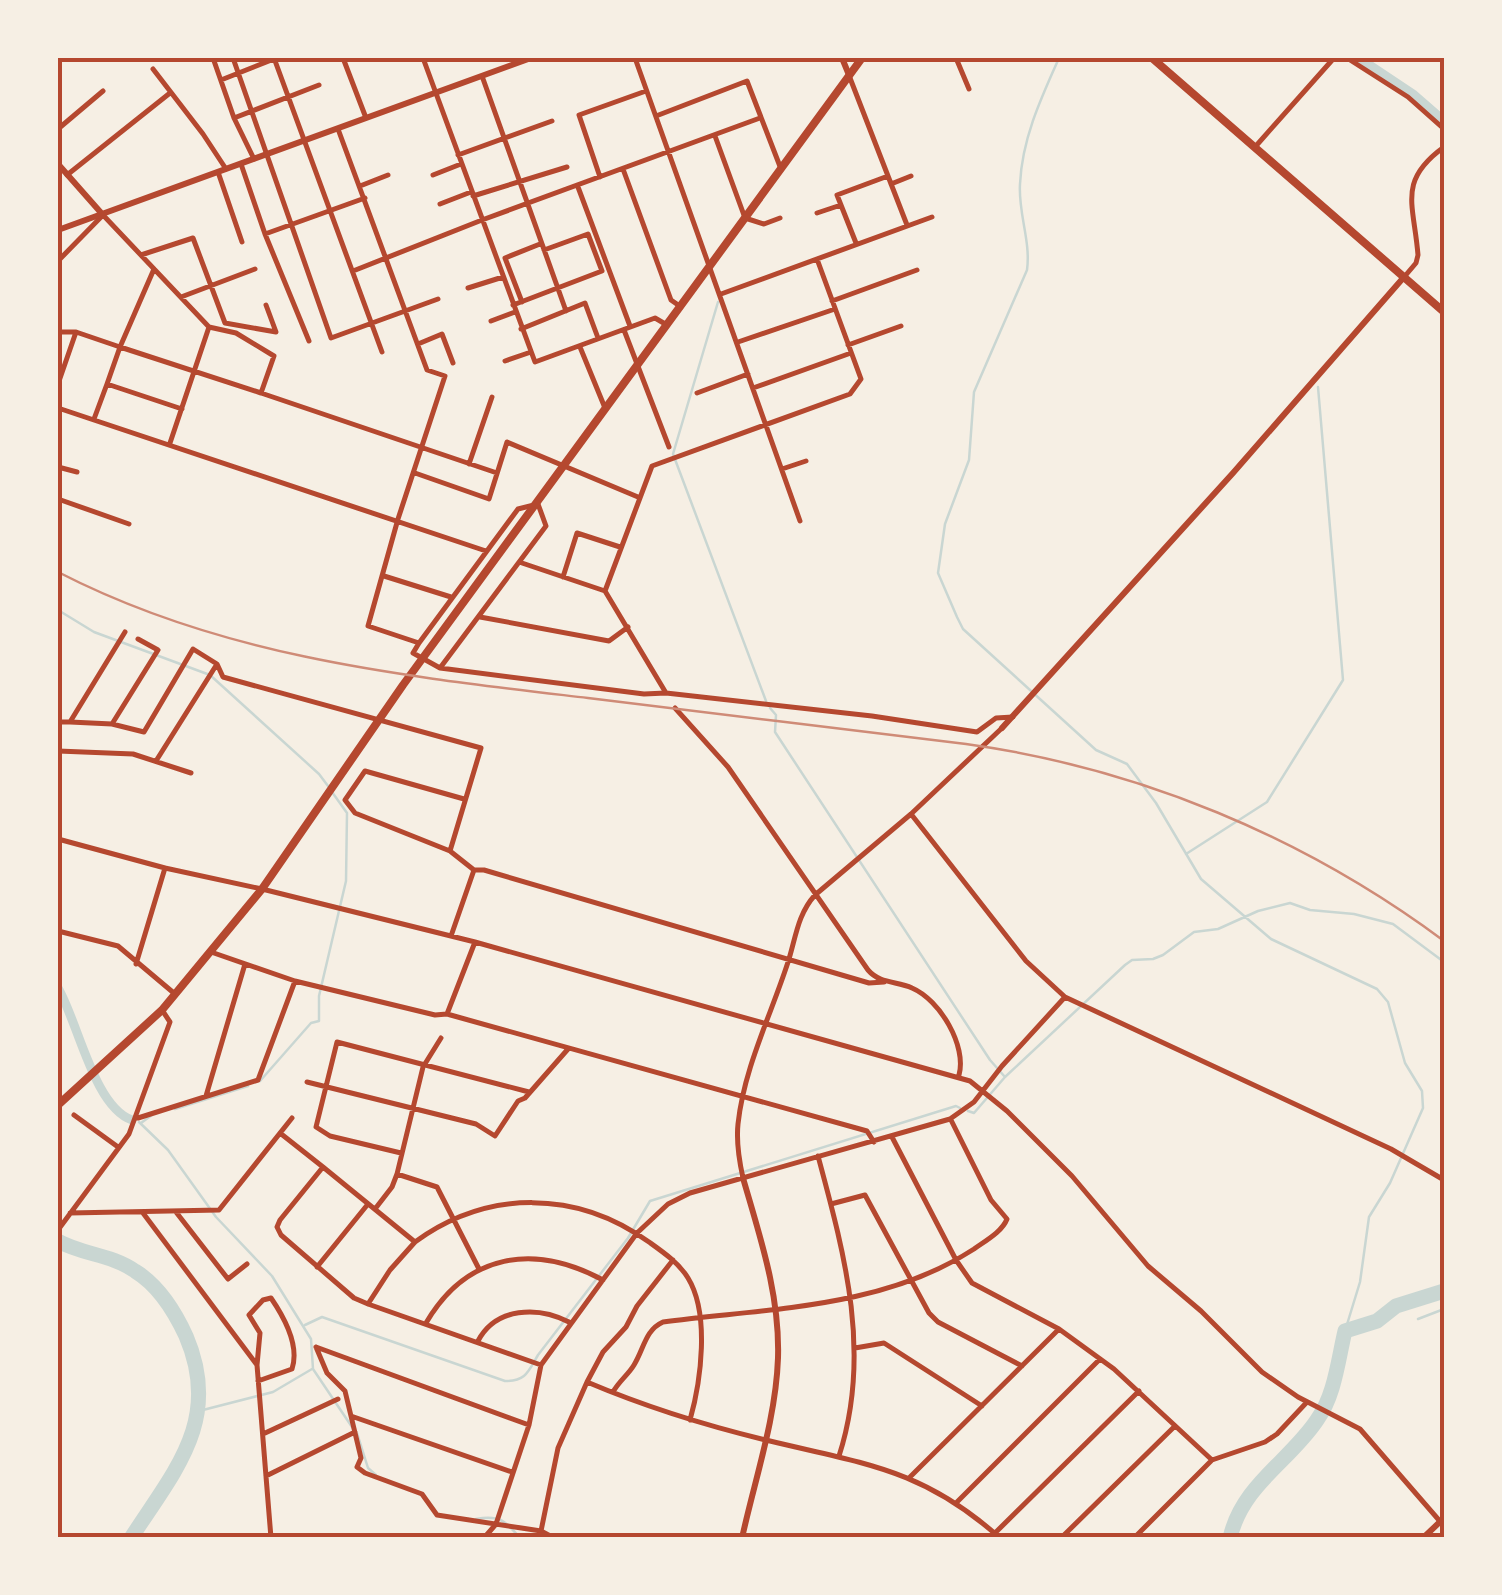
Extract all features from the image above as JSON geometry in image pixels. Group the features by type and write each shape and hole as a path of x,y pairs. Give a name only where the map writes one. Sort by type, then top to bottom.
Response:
{"main road":[{"path":"58,1104 162,1010 262,888 862,58"},
{"path":"1152,58 1444,312"}],"street":[{"path":"213,58 234,118 254,159"},
{"path":"233,58 330,338 438,299"},
{"path":"221,80 275,58 382,352"},
{"path":"343,58 366,118"},
{"path":"423,58 535,362 655,318 667,325"},
{"path":"58,230 531,58"},
{"path":"635,58 800,521"},
{"path":"842,58 908,225"},
{"path":"956,58 969,89"},
{"path":"1255,146 1334,58"},
{"path":"1347,58 1408,97 1444,129"},
{"path":"153,70 222,170 242,242"},
{"path":"482,76 566,311"},
{"path":"656,116 747,81 780,170"},
{"path":"234,118 319,85"},
{"path":"58,128 104,91"},
{"path":"571,118 646,91"},
{"path":"66,175 170,93"},
{"path":"579,115 600,177"},
{"path":"353,271 760,118"},
{"path":"458,156 552,121"},
{"path":"338,128 427,370 445,376 368,626 419,642"},
{"path":"715,136 745,218 764,224 780,218"},
{"path":"742,1538 776,1383 776,1307 770,1268 737,1147 744,1098 764,1024 789,960 803,909 1014,717 1416,263 1415,174 1444,147"},
{"path":"58,164 209,328 236,333 274,356 262,393"},
{"path":"241,164 309,342"},
{"path":"433,175 461,164"},
{"path":"440,204 567,167"},
{"path":"623,169 671,300 680,307"},
{"path":"360,186 388,175"},
{"path":"856,243 837,196 911,176"},
{"path":"578,186 638,367 670,447"},
{"path":"265,234 365,198"},
{"path":"817,213 841,205"},
{"path":"58,262 102,216"},
{"path":"720,294 932,216"},
{"path":"492,322 522,302 602,271 588,234 505,258 522,302"},
{"path":"141,255 193,238 225,323 276,332 266,305"},
{"path":"605,592 652,466 850,394 861,379 817,259"},
{"path":"94,418 154,269"},
{"path":"181,297 255,269"},
{"path":"832,301 917,270"},
{"path":"468,288 504,276"},
{"path":"521,329 585,303 598,339"},
{"path":"738,343 834,309"},
{"path":"753,388 900,326"},
{"path":"170,444 209,328"},
{"path":"58,332 76,332 496,474"},
{"path":"58,384 76,332"},
{"path":"418,344 442,334 453,362"},
{"path":"580,347 606,408"},
{"path":"504,361 531,352"},
{"path":"697,393 748,374"},
{"path":"106,384 182,409"},
{"path":"469,464 492,397"},
{"path":"58,408 486,551"},
{"path":"415,473 489,499 507,442 638,497"},
{"path":"782,469 806,461"},
{"path":"58,467 77,472"},
{"path":"58,499 129,524"},
{"path":"440,668 546,526 538,504 518,508 412,652 440,668 644,694 666,693 872,716 976,732 996,718 1014,717"},
{"path":"562,578 577,533 620,547"},
{"path":"521,563 605,592 666,693"},
{"path":"384,576 451,596"},
{"path":"480,617 609,641 628,628"},
{"path":"70,722 126,632"},
{"path":"112,724 158,650 138,639"},
{"path":"58,722 112,724 144,732 193,649 216,664 223,677 480,748 450,851"},
{"path":"156,762 216,664"},
{"path":"675,708 728,767 868,970 886,982"},
{"path":"58,750 133,754 192,773"},
{"path":"465,799 365,770 344,800 356,813 450,851 474,870 868,983 914,988 928,999 954,1033 962,1064 959,1076"},
{"path":"911,814 1026,962 1064,997 1391,1148 1444,1180"},
{"path":"58,839 475,942 959,1076 984,1091 1072,1176 1148,1266 1201,1311 1262,1372 1307,1402 1360,1428 1443,1522 1424,1538"},
{"path":"136,964 165,868"},
{"path":"452,936 474,870"},
{"path":"58,931 118,946 175,994"},
{"path":"447,1014 475,942"},
{"path":"212,952 295,982 447,1014 866,1131 874,1142"},
{"path":"206,1097 245,964"},
{"path":"138,1118 258,1080 295,982"},
{"path":"484,1538 496,1524 529,1424 541,1365 637,1233 658,1212 679,1198 950,1120 984,1091 1064,997"},
{"path":"58,1229 138,1118 170,1022 162,1010"},
{"path":"318,1267 392,1186 423,1067 441,1038"},
{"path":"401,1153 330,1136 316,1127 336,1042 529,1092"},
{"path":"307,1082 476,1124 494,1136 518,1101 568,1050"},
{"path":"74,1115 118,1147"},
{"path":"70,1213 219,1210 292,1118"},
{"path":"613,1392 620,1378 632,1370 655,1325 852,1298 910,1283 985,1242 1007,1222 950,1120"},
{"path":"280,1133 416,1242"},
{"path":"892,1136 956,1260 972,1283 1060,1329 1139,1391 1212,1460"},
{"path":"818,1156 852,1298 855,1348 851,1406 839,1456"},
{"path":"323,1167 277,1227 281,1235 342,1289 368,1304 541,1365"},
{"path":"397,1174 438,1187 479,1269"},
{"path":"831,1204 865,1195 928,1313 1022,1366"},
{"path":"368,1304 390,1270 416,1242 453,1218 517,1203 550,1203 601,1213 637,1233 689,1278 698,1302 701,1356 690,1420"},
{"path":"176,1212 228,1279 247,1264"},
{"path":"143,1213 257,1366"},
{"path":"426,1324 451,1289 479,1269 519,1258 547,1259 603,1280"},
{"path":"541,1530 558,1448 587,1382 604,1352 672,1260"},
{"path":"258,1381 292,1369 295,1360 286,1320 271,1298 263,1300 249,1315 260,1333 257,1366 258,1381 263,1434 271,1538"},
{"path":"478,1341 502,1318 523,1311 546,1312 569,1322"},
{"path":"910,1478 1060,1329"},
{"path":"855,1348 884,1343 982,1406"},
{"path":"529,1424 316,1346 327,1373 344,1391 361,1458 357,1467 364,1473 422,1494 437,1514 541,1530 554,1538"},
{"path":"956,1503 1100,1359"},
{"path":"587,1382 690,1420 888,1468 956,1503 998,1535 1139,1391"},
{"path":"263,1434 338,1399"},
{"path":"1134,1538 1212,1460 1265,1442 1307,1402"},
{"path":"351,1416 512,1472"},
{"path":"1061,1538 1175,1426"},
{"path":"266,1476 355,1432"},
{"path":"1141,1531 1147,1538"}],"waterway":[{"path":"1059,58 1024,151 1020,195 1027,270 974,392 969,460 945,524 938,573 963,629 1096,750 1127,764 1156,803 1201,879 1271,939 1377,989 1388,1002 1405,1063 1422,1091 1423,1108 1390,1183 1369,1217 1360,1282 1345,1331"},
{"path":"1359,58 1413,94 1444,121"},
{"path":"718,302 673,454 766,701"},
{"path":"1186,854 1267,802 1343,680 1318,387"},
{"path":"58,610 94,632 210,675 328,786"},
{"path":"770,708 776,715 775,732 990,1060 1005,1077"},
{"path":"260,1081 311,1023 319,1021 319,996 346,881 347,813 332,792"},
{"path":"968,1111 974,1113 1005,1077 1132,960 1153,959 1194,932 1218,929 1258,911 1290,903 1393,924 1444,962"},
{"path":"58,988 107,1099 132,1120"},
{"path":"175,1109 248,1086"},
{"path":"305,1325 322,1317 505,1381 518,1379 529,1371 628,1238 650,1201 956,1106 960,1108"},
{"path":"141,1123 152,1115"},
{"path":"139,1122 168,1150 216,1217 272,1276 311,1339 313,1369 352,1427"},
{"path":"58,1241 126,1265 151,1284 177,1318 196,1366 199,1393 188,1443 131,1538"},
{"path":"1230,1538 1236,1519 1255,1488 1306,1435 1323,1410 1345,1331 1377,1321 1396,1306 1444,1291"},
{"path":"1418,1319 1444,1309"},
{"path":"199,1411 273,1392 312,1369"},
{"path":"357,1433 368,1468 376,1475"},
{"path":"476,1519 501,1520 520,1538"}],"railway":[{"path":"58,572 185,625 316,659 451,681 966,744 1094,770 1156,789 1277,839 1335,870 1444,941"}]}
